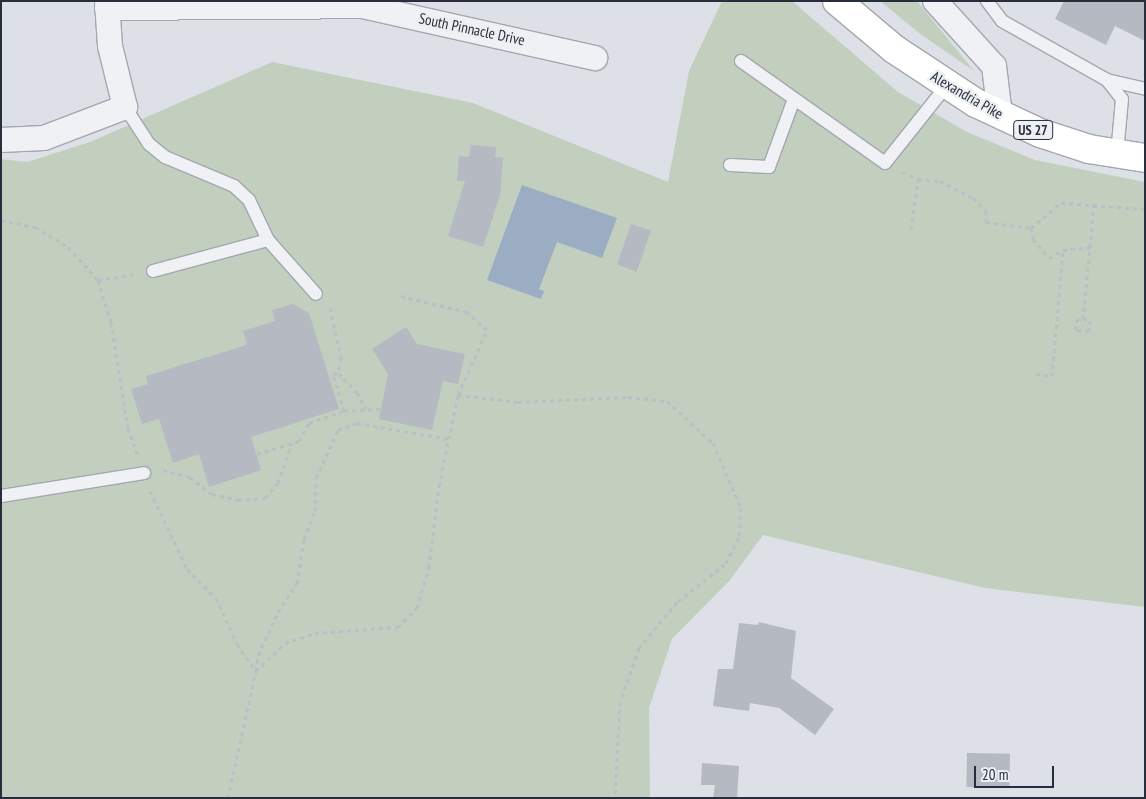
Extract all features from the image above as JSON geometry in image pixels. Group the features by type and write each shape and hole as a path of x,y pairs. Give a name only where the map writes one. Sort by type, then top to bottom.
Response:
{"main road":[{"name":"Alexandria Pike","path":"837,1 894,49 946,85 1000,115 1048,136 1117,154 1145,158"}],"street":[{"path":"935,1 994,66 1000,115"},
{"path":"1,140 44,138 125,107 110,46 107,5"},
{"name":"South Pinnacle Drive","path":"107,5 362,6 595,58"}],"lane":[{"path":"987,1 1002,21 1107,80 1145,88"},
{"path":"741,61 885,163 946,85"},
{"path":"1107,80 1122,99 1117,154"},
{"path":"730,166 769,167 794,99"},
{"path":"125,107 149,144 165,157 234,186 249,200 268,240 316,294"},
{"path":"153,271 268,240"},
{"path":"1,496 144,473"}],"path":[{"path":"911,230 918,180 940,182 973,198 986,211 986,222 1032,228 1061,203 1145,209"},
{"path":"1084,319 1094,204"},
{"path":"1,220 35,226 68,246 98,280 153,271"},
{"path":"1032,228 1033,239 1048,258 1063,250 1090,247"},
{"path":"1036,374 1052,376 1063,250"},
{"path":"256,672 285,642 315,633 398,627 417,608 429,568 449,439 458,395 486,330 467,312 401,296"},
{"path":"330,303 341,358 338,373 334,374 344,411"},
{"path":"1077,319 1084,319 1090,320 1089,331 1076,330 1077,319"},
{"path":"338,373 357,392 367,409"},
{"path":"458,395 518,402 628,397 667,401 712,443 741,508 739,538 725,564 677,602 639,648 620,702 615,798"},
{"path":"257,454 299,441 308,423 344,411 381,409"},
{"path":"228,798 256,672 258,655 274,621 297,583 304,539 315,511 316,478 338,430 357,423 449,439"},
{"path":"144,473 170,469 190,476 212,494 238,500 266,498 278,483 292,443"}],"green space":[{"path":"722,1 792,1 898,92 967,132 1035,160 1145,182 1145,607 985,588 763,535 730,580 672,639 649,708 650,798 1,798 1,159 27,162 90,142 272,62 473,103 668,182 689,71"},
{"path":"880,1 917,1 974,71 919,33"}],"water":[{"path":"522,185 617,218 602,258 557,242 539,289 544,291 541,299 487,280"}],"building":[{"path":"1064,1 1145,1 1145,41 1115,26 1106,45 1055,19"},
{"path":"471,145 496,147 495,157 503,158 500,195 483,247 448,236 465,181 457,181 459,156 469,157"},
{"path":"631,224 651,231 637,271 617,265"},
{"path":"293,304 309,313 339,409 251,437 261,470 209,487 199,454 173,463 159,419 142,424 131,389 148,384 146,376 247,345 243,331 275,321 272,310"},
{"path":"406,327 417,344 465,354 458,384 443,381 432,430 379,419 388,374 372,349"},
{"path":"759,622 796,631 791,678 834,709 815,735 779,708 750,703 749,711 713,706 718,669 733,669 739,623 758,625"},
{"path":"967,753 1010,754 1009,788 966,787"},
{"path":"702,763 739,766 737,798 713,798 715,785 701,785"}]}
